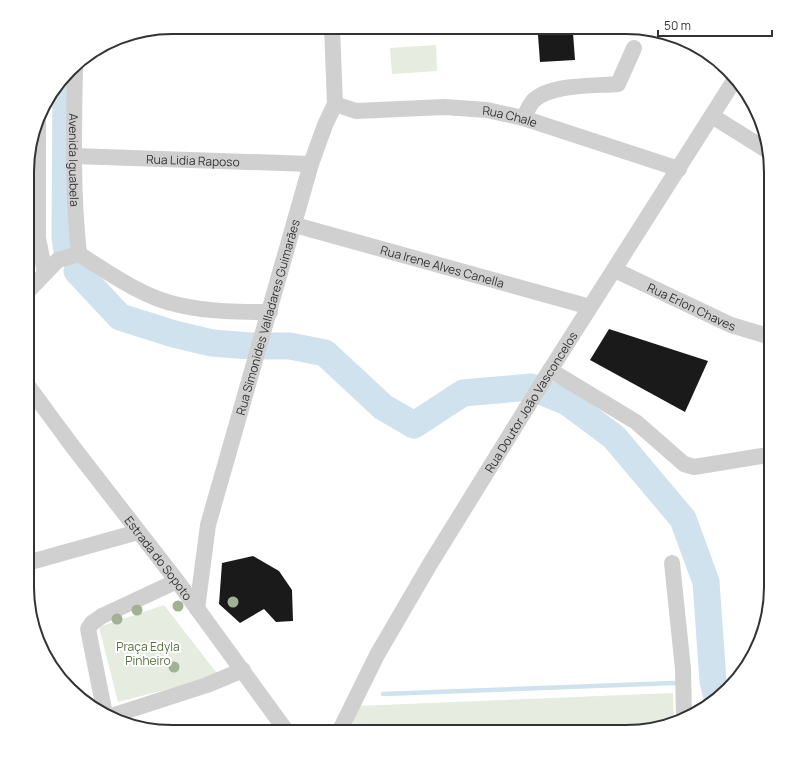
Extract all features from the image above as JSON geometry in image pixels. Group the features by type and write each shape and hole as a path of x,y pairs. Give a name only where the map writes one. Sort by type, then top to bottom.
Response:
{"street":[{"name":"Rua Simonides Valladares Guimarães","path":"197,609 208,525 312,164 325,124 335,104 332,34"},
{"path":"523,118 532,102 545,93 557,89 618,84 634,48"},
{"name":"Avenida Iguabela","path":"75,74 75,222 79,254"},
{"name":"Rua Doutor João Vasconcelos","path":"343,725 380,648 430,564 536,394 548,372 615,270 732,84"},
{"name":"Rua Chale","path":"335,104 356,111 444,107 480,109 523,118 679,169"},
{"path":"712,116 761,147"},
{"name":"Rua Lidia Raposo","path":"74,156 312,164"},
{"path":"34,166 38,238 45,273"},
{"name":"Rua Irene Alves Canella","path":"295,225 590,307"},
{"path":"34,285 58,260 79,254 132,287 178,305 224,312 270,312"},
{"name":"Rua Erlon Chaves","path":"615,270 731,325 764,335"},
{"path":"548,372 636,422 684,464 694,467 764,456"},
{"name":"Estrada do Sopoto","path":"34,399 177,581 282,725"},
{"path":"34,562 138,532"},
{"path":"672,563 683,669 684,712"},
{"path":"103,706 88,629 92,623 102,616 177,581"},
{"path":"118,714 206,685 243,670"}],"green space":[{"path":"436,45 437,71 392,74 390,48"},
{"name":"Praça Edyla Pinheiro","path":"164,605 219,676 118,702 99,627"},
{"path":"673,693 674,716 635,725 352,725 356,706"}],"building":[{"path":"573,34 575,60 540,62 538,35"},
{"path":"609,329 708,361 685,412 590,360"},
{"path":"253,556 279,571 292,590 293,621 276,622 264,609 240,623 219,604 222,563"}],"waterway":[{"path":"66,84 65,238 67,250"},
{"path":"77,271 120,317 174,334 212,343 251,346 290,346 325,353 383,407 414,425 463,393 531,387 567,402 614,437 683,519 706,582 713,681 716,692"},
{"path":"702,683 713,681"},
{"path":"383,694 674,683"}]}
